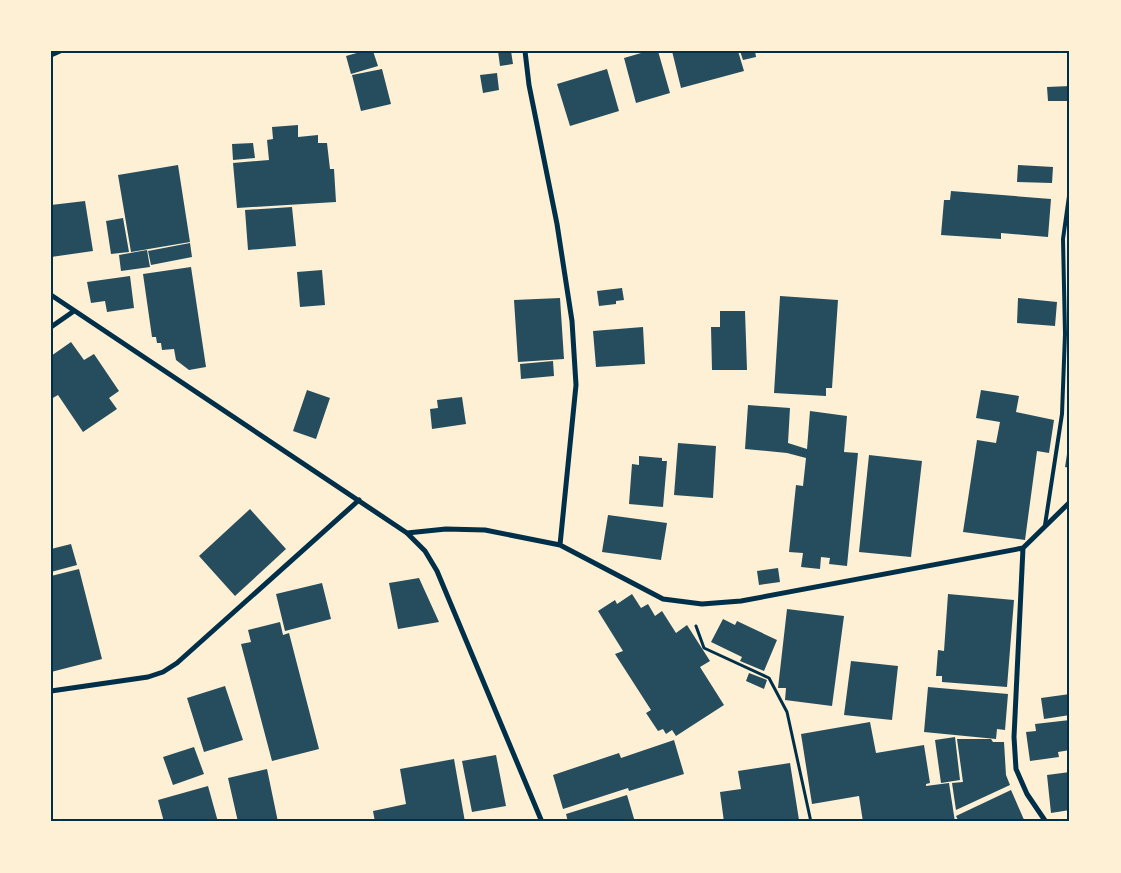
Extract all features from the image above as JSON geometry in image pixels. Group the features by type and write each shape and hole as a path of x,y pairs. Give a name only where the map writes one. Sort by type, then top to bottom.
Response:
{"street":[{"path":"51,55 60,51"},
{"path":"525,51 529,85 557,224 572,321 576,385 560,545"},
{"path":"51,295 407,533 432,560 542,822"},
{"path":"51,327 74,311"},
{"path":"51,691 148,677 163,672 178,663 359,500"},
{"path":"407,533 446,529 485,530 560,545 663,599 702,604 741,601 1023,548 1070,502"},
{"path":"1023,548 1014,737 1016,769 1027,794 1046,822"}],"lane":[{"path":"1045,525 1062,414 1065,334 1063,239 1070,189"}],"path":[{"path":"693,603 695,623 704,648 769,678 787,712 810,822"}],"building":[{"path":"364,51 373,51 378,66 351,74 346,56"},
{"path":"498,51 511,51 513,64 500,66"},
{"path":"648,51 658,51 670,93 636,103 624,58"},
{"path":"672,51 738,51 744,71 681,88"},
{"path":"740,51 755,51 756,57 743,60"},
{"path":"382,69 391,104 361,111 352,75"},
{"path":"607,69 619,111 570,126 557,84"},
{"path":"497,73 499,90 483,93 480,75"},
{"path":"1070,86 1070,101 1048,101 1047,87"},
{"path":"298,125 298,137 318,135 318,143 327,143 330,169 334,169 336,202 237,208 233,163 269,160 267,140 273,139 272,127"},
{"path":"253,143 255,158 233,160 232,144"},
{"path":"178,165 190,242 131,252 118,175"},
{"path":"1018,165 1053,167 1052,183 1017,182"},
{"path":"951,191 1051,199 1048,237 1001,233 1001,239 941,235 944,200 950,200"},
{"path":"85,201 93,251 51,257 51,205"},
{"path":"292,207 296,246 248,250 245,210"},
{"path":"123,218 129,252 111,254 106,221"},
{"path":"190,243 192,257 151,265 148,251"},
{"path":"147,250 150,267 121,271 119,255"},
{"path":"191,267 206,367 189,370 176,360 174,349 162,350 161,343 157,343 156,337 152,337 143,274"},
{"path":"322,270 325,305 300,307 297,272"},
{"path":"130,276 134,308 107,312 105,301 91,303 87,282"},
{"path":"622,288 624,300 616,301 616,304 599,306 597,291"},
{"path":"780,296 838,300 832,388 826,388 826,396 774,393"},
{"path":"560,298 564,359 518,362 514,300"},
{"path":"1018,298 1057,302 1055,326 1017,323"},
{"path":"720,311 745,311 747,370 712,370 711,327 720,327"},
{"path":"643,327 645,364 596,367 593,331"},
{"path":"71,342 84,360 94,354 119,391 109,398 117,409 83,432 58,395 51,399 51,356"},
{"path":"553,361 554,376 521,379 520,364"},
{"path":"307,390 330,398 316,439 293,431"},
{"path":"981,390 1019,396 1016,412 1054,420 1049,453 1037,451 1025,540 963,532 977,440 996,443 1000,422 976,418"},
{"path":"462,397 466,424 432,429 430,409 438,408 437,400"},
{"path":"748,405 790,408 788,443 807,449 810,411 847,416 844,452 858,453 847,566 829,564 830,558 821,557 820,569 801,567 803,553 789,552 796,485 803,486 806,458 787,453 745,449"},
{"path":"1070,441 1070,468 1065,467"},
{"path":"678,443 716,446 713,498 674,495"},
{"path":"869,455 922,461 911,557 859,552"},
{"path":"639,456 662,458 662,461 667,461 663,507 629,504 632,464 639,465"},
{"path":"250,509 286,549 235,596 199,556"},
{"path":"608,515 667,523 661,560 602,552"},
{"path":"71,544 77,565 51,572 51,549"},
{"path":"778,568 780,582 759,585 757,571"},
{"path":"79,569 102,659 51,672 51,576"},
{"path":"419,578 439,622 398,629 389,583"},
{"path":"322,583 331,619 285,631 276,594"},
{"path":"632,594 641,608 648,604 655,616 662,611 676,633 687,625 710,661 700,667 724,705 676,736 672,730 666,734 663,729 658,731 646,713 651,710 615,654 623,651 598,611 615,600 617,604"},
{"path":"948,594 1014,600 1007,687 942,682 942,676 936,676 938,650 944,651"},
{"path":"787,609 844,616 832,706 785,700 786,688 778,688"},
{"path":"723,619 735,625 737,621 777,640 764,671 740,661 742,657 711,642"},
{"path":"280,622 283,635 289,633 319,749 272,761 241,644 251,642 248,630"},
{"path":"851,661 898,666 892,720 844,715"},
{"path":"749,673 767,680 764,689 746,681"},
{"path":"225,686 243,740 204,752 187,698"},
{"path":"928,687 1008,694 1005,730 997,729 996,739 924,732"},
{"path":"1070,694 1070,715 1044,719 1041,698"},
{"path":"1070,720 1070,750 1058,752 1059,757 1030,761 1026,732 1036,731 1035,724"},
{"path":"870,722 876,753 924,745 930,783 926,784 926,786 949,783 955,822 863,822 859,796 812,804 801,734"},
{"path":"955,737 960,780 941,783 935,740"},
{"path":"957,739 991,739 993,742 1004,742 1006,775 1010,785 956,810 952,783 963,782"},
{"path":"674,740 684,774 629,791 628,788 563,809 553,775 619,753 621,758"},
{"path":"194,747 204,774 173,785 163,757"},
{"path":"496,755 506,806 472,812 462,761"},
{"path":"454,759 465,822 375,822 373,811 406,804 400,769"},
{"path":"790,763 799,820 805,819 805,822 724,822 720,792 741,789 738,771"},
{"path":"267,769 278,822 238,822 228,778"},
{"path":"1070,772 1070,810 1051,813 1047,775"},
{"path":"208,786 218,822 164,822 158,800"},
{"path":"1011,790 1025,822 959,822 956,816"},
{"path":"627,795 635,822 568,822 566,814"}]}
